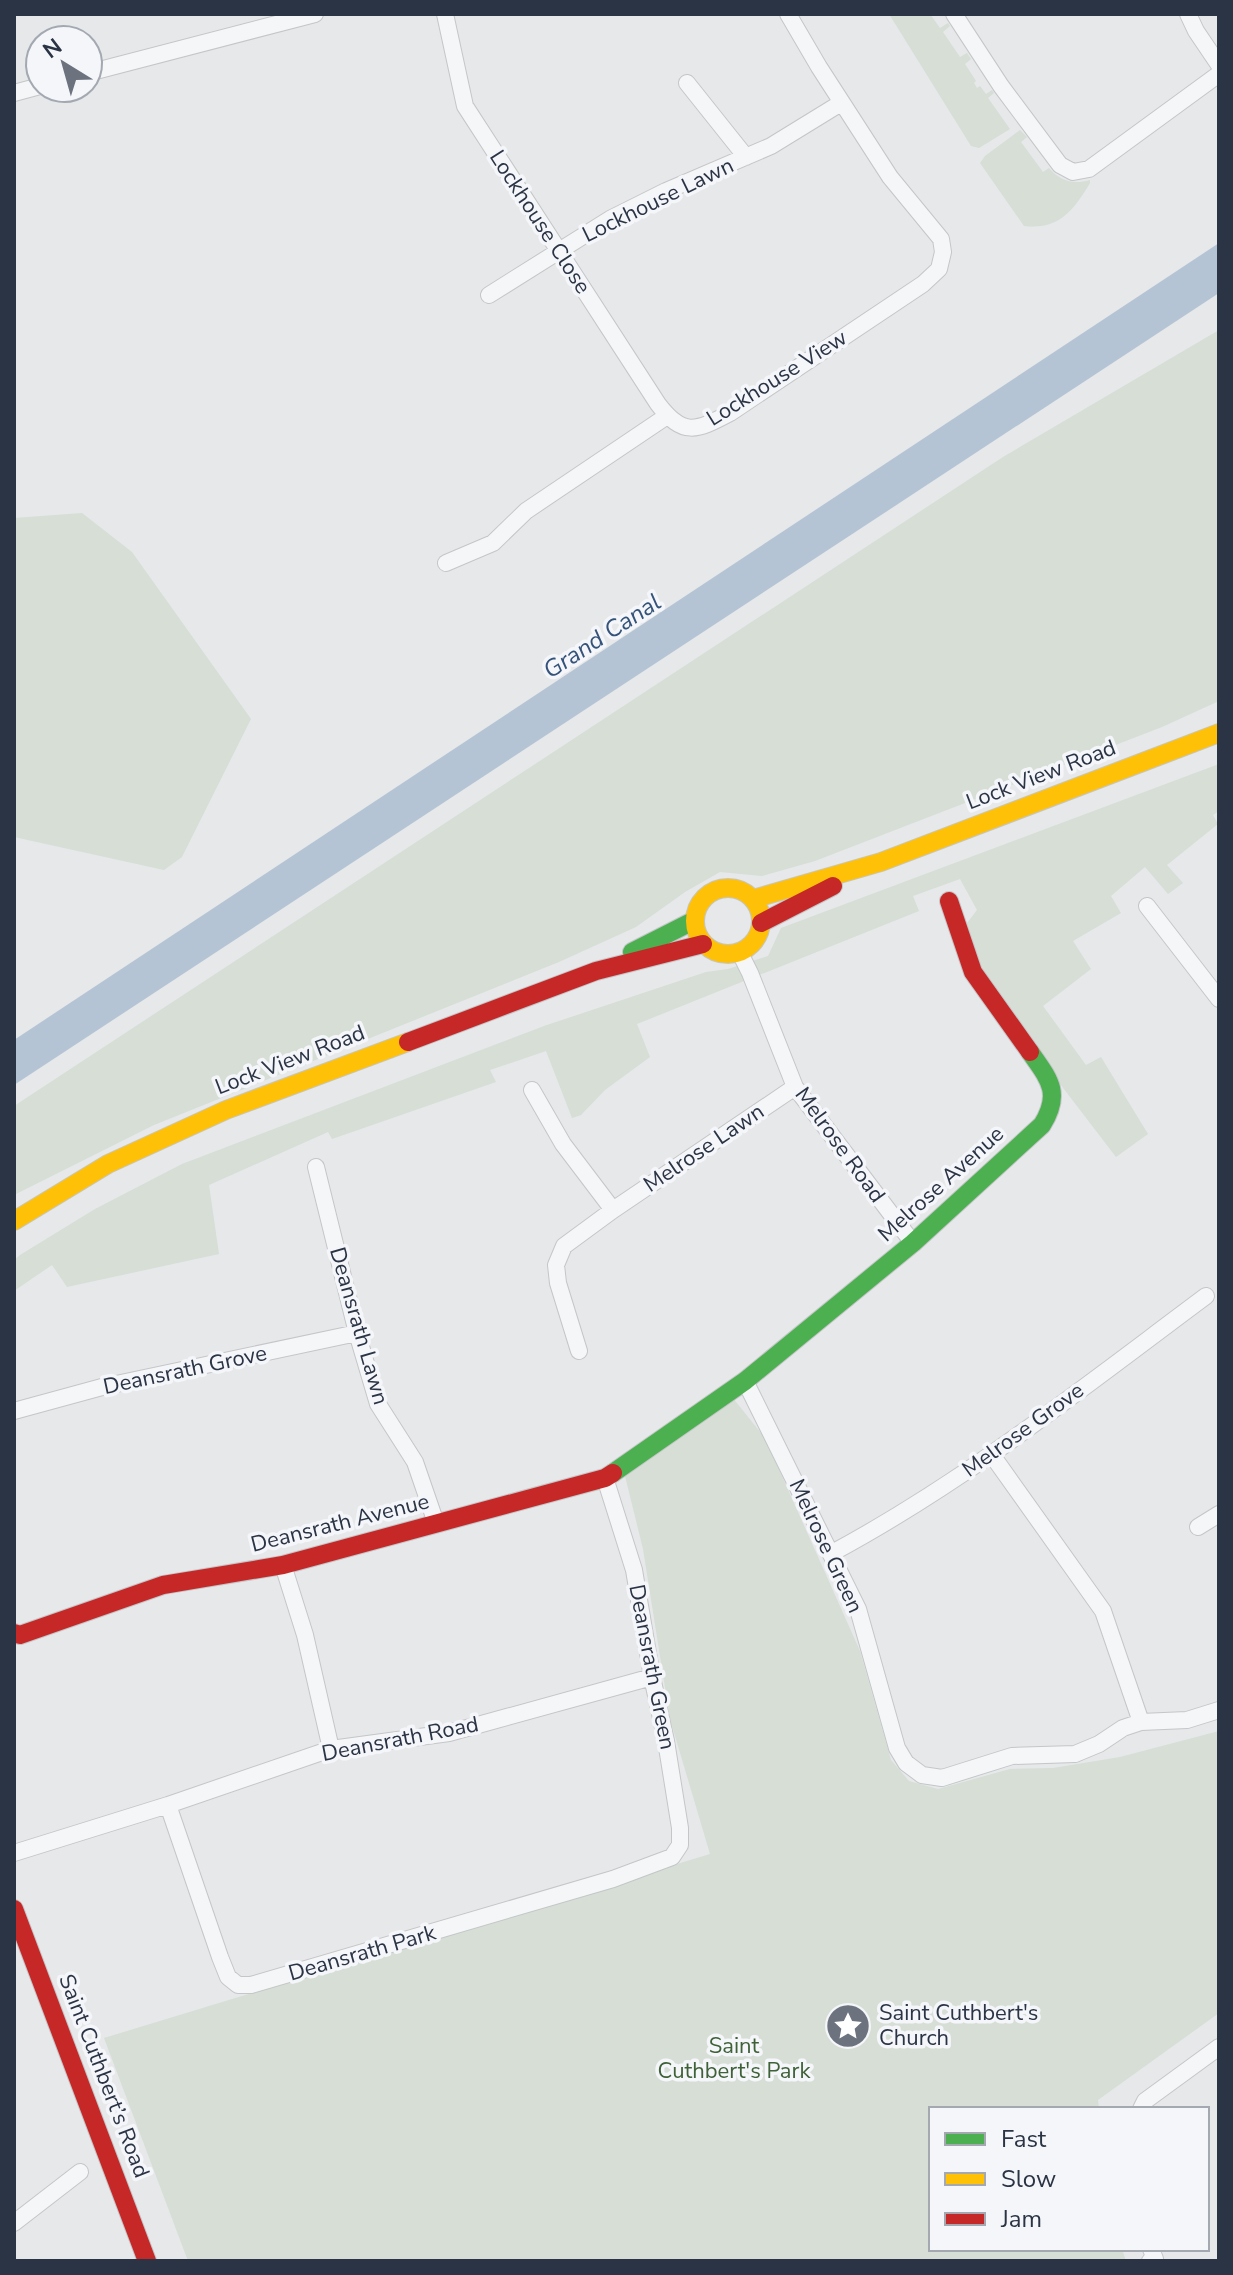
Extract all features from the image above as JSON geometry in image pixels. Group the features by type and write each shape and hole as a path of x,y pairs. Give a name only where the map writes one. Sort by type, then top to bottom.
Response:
{"street":[{"path":"104,69 315,14"},
{"name":"Lockhouse Close","path":"445,14 465,106 667,416"},
{"path":"788,14 841,103"},
{"path":"954,14 1001,86 1060,165 1073,172 1089,169 1219,74"},
{"path":"1188,14 1219,65"},
{"name":"Lockhouse Lawn","path":"687,83 746,157"},
{"name":"Lockhouse Lawn","path":"489,295 610,219 804,128 841,103"},
{"name":"Lockhouse View","path":"667,416 680,427 691,429 730,413 923,284 939,269 943,252 941,239 890,177 841,103"},
{"path":"446,563 493,543 526,511 667,416"},
{"name":"Lock View Road","path":"596,971 695,920 703,899 722,888 744,892 753,899 881,862 1219,733"},
{"name":"Lock View Road","path":"14,1221 108,1164 226,1110 596,971 703,944 720,954 740,953 755,941 761,923 881,862"},
{"path":"753,899 758,906 761,923"},
{"name":"Melrose Avenue","path":"668,1433 745,1381 913,1243 1042,1125 1053,1109 1055,1093 1046,1075 973,972 949,901"},
{"path":"1147,906 1214,978 1219,999"},
{"path":"695,920 698,937 703,944"},
{"name":"Melrose Road","path":"740,953 795,1087 913,1243"},
{"name":"Melrose Lawn","path":"579,1351 558,1283 556,1265 564,1246 795,1087"},
{"path":"532,1090 563,1144 613,1210"},
{"name":"Deansrath Lawn","path":"316,1167 378,1404 415,1462 436,1523"},
{"name":"Melrose Grove","path":"832,1553 888,1523 992,1455 1206,1296"},
{"name":"Deansrath Grove","path":"14,1410 102,1387 357,1333"},
{"name":"Melrose Green","path":"745,1381 858,1609 897,1748 906,1763 922,1775 942,1778 1012,1756 1075,1754 1099,1744 1123,1728 1141,1722"},
{"name":"Deansrath Avenue","path":"14,1633 20,1635 163,1585 283,1565 605,1478 668,1433"},
{"path":"992,1455 1103,1611 1141,1722 1187,1720 1219,1710"},
{"name":"Deansrath Green","path":"605,1478 634,1570 666,1741 680,1828 680,1845 672,1857"},
{"path":"1198,1527 1219,1514"},
{"path":"283,1565 305,1635 331,1749"},
{"name":"Deansrath Road","path":"14,1853 331,1749 449,1733 652,1677"},
{"name":"Deansrath Park","path":"168,1805 220,1957 228,1977 238,1985 251,1985 466,1923 613,1879 672,1857"},
{"name":"Saint Cuthbert’s Road","path":"14,1909 147,2261"},
{"path":"1142,2107 1145,2101 1219,2047"},
{"path":"14,2223 80,2172"}],"green space":[{"path":"889,14 930,14 940,28 948,23 950,26 943,32 960,57 967,53 971,59 965,64 976,81 974,83 986,94 992,90 994,93 988,98 1010,129 979,148 971,146"},
{"path":"1020,130 1027,137 1021,142 1043,172 1049,168 1067,181 1090,180 1071,210 1056,222 1024,226 980,163"},
{"path":"1219,330 1219,701 1162,727 815,861 762,876 720,872 685,892 636,927 559,962 154,1125 14,1195 14,1106 1003,457"},
{"path":"82,513 132,552 251,719 182,857 164,870 14,837 14,518"},
{"path":"1219,764 1219,811 1213,815 1218,824 1167,865 1183,883 1168,894 1145,867 1111,896 1121,913 1073,941 1091,969 1043,1006 1086,1065 1101,1057 1148,1134 1116,1157 1057,1080 980,970 967,923 977,910 960,879 913,896 919,911 637,1024 650,1057 605,1090 581,1115 572,1118 546,1051 490,1070 496,1082 332,1139 328,1132 209,1185 219,1254 67,1287 52,1265 14,1291 14,1260 20,1255 95,1209 182,1164 544,1026 706,972 728,969 768,956 781,928"},
{"name":"Saint Cuthbert's Park","path":"732,1397 765,1438 860,1651 891,1760 909,1781 938,1789 1010,1769 1053,1768 1120,1757 1219,1731 1219,2013 1098,2100 1099,2107 929,2107 929,2251 1123,2251 1126,2261 188,2261 104,2038 710,1854 670,1719 643,1549 625,1476"}],"water":[{"path":"1219,243 1219,293 14,1085 14,1040"}],"traffic: fast":[{"path":"632,952 695,920"},
{"path":"613,1473 745,1381 913,1243 1042,1125 1051,1104 1051,1087 1030,1052"}],"traffic: slow":[{"path":"753,899 881,862 1219,733"},
{"path":"722,888 734,888 746,893 756,903 761,921 759,934 746,949 734,954 722,954 710,949 700,939 695,927 695,915 700,903 710,893 722,888"},
{"path":"14,1221 108,1164 226,1110 408,1042"}],"traffic: jam":[{"path":"761,923 833,886"},
{"path":"949,901 973,972 1030,1052"},
{"path":"408,1042 596,971 703,944"},
{"path":"14,1633 20,1635 163,1585 283,1565 605,1478 613,1473"},
{"path":"14,1909 147,2261"}],"place":[{"name":"Saint Cuthbert's Church","path":"848,2026"}],"water label":[{"name":"Grand Canal","path":"602,636"}]}
